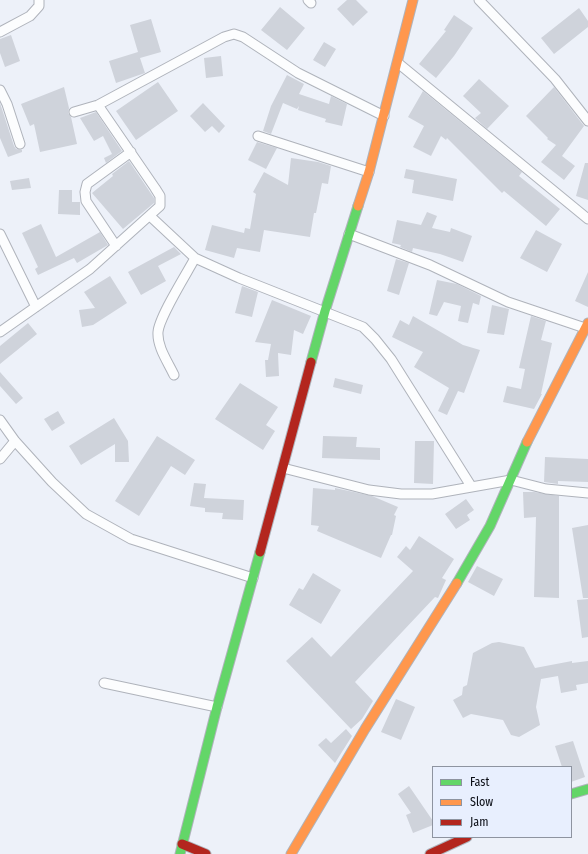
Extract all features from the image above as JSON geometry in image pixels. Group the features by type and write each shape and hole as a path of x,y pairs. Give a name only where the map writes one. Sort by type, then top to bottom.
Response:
{"main road":[{"path":"180,854 217,707 325,311 369,172 413,0"},
{"path":"291,854 365,730 466,568 490,526 528,438 587,327"},
{"path":"572,794 588,789"},
{"path":"430,854 465,838"},
{"path":"182,844 206,854"}],"street":[{"path":"0,32 30,16 39,6 39,0"},
{"path":"479,0 555,79 588,121"},
{"path":"74,112 98,105 234,34 243,38 298,73 384,116"},
{"path":"398,63 588,219"},
{"path":"0,90 7,104 20,144"},
{"path":"0,332 90,269 160,206 160,196 98,105"},
{"path":"258,136 369,172"},
{"path":"116,246 86,201 85,192 87,184 131,152"},
{"path":"150,216 195,258 239,278 363,327 391,359 471,486"},
{"path":"0,234 36,307"},
{"path":"349,234 430,265 508,302 587,327"},
{"path":"174,375 160,345 158,332 162,319 195,258"},
{"path":"0,420 16,441 52,482 86,514 131,539 253,578"},
{"path":"0,459 16,441"},
{"path":"283,468 369,490 401,494 432,494 511,480 546,489 588,493"},
{"path":"104,683 217,707"}],"building":[{"path":"347,0 356,0 368,12 353,26 337,9"},
{"path":"280,7 305,28 287,50 261,30"},
{"path":"579,8 588,21 588,27 554,54 541,38"},
{"path":"454,15 473,28 454,56 436,78 419,64 446,31 444,30"},
{"path":"151,19 161,52 140,58 145,73 116,83 109,61 138,52 130,25"},
{"path":"11,35 20,61 5,67 0,53 0,39"},
{"path":"324,42 336,49 325,67 313,60"},
{"path":"221,56 223,76 206,78 204,58"},
{"path":"287,75 304,84 299,94 329,104 331,96 347,104 342,126 325,122 326,119 298,110 299,106 297,109 283,103 271,134 263,131 271,106"},
{"path":"479,79 509,106 487,129 475,118 481,113 463,96"},
{"path":"158,82 178,111 136,140 116,111"},
{"path":"64,87 69,108 68,113 71,117 77,144 40,152 34,124 30,126 21,104"},
{"path":"554,87 584,126 562,156 575,166 564,180 541,162 556,145 547,139 548,138 526,116"},
{"path":"423,91 522,172 519,176 560,209 546,226 504,191 502,193 447,138 446,140 441,136 431,156 413,147 424,126 408,117"},
{"path":"0,103 14,146 16,149 22,150 22,152 8,157 0,138"},
{"path":"203,103 225,126 219,133 212,126 205,132 190,116"},
{"path":"96,112 122,151 106,163 104,158 112,154 103,136 94,141 80,118"},
{"path":"257,142 277,148 266,169 248,160"},
{"path":"291,158 318,162 331,166 328,184 322,183 316,213 314,213 310,237 264,230 260,252 237,248 234,258 205,250 212,225 244,233 245,228 250,229 256,194 253,192 264,172 288,185"},
{"path":"129,161 154,198 154,203 123,229 92,193 113,176 112,174"},
{"path":"585,163 588,163 588,200 576,196"},
{"path":"406,169 457,179 453,201 412,193 414,180 404,178"},
{"path":"29,178 31,188 12,190 10,181"},
{"path":"59,190 72,190 72,202 80,202 80,215 58,214"},
{"path":"427,212 437,216 432,228 450,232 451,228 472,236 463,262 440,254 413,248 412,252 400,247 401,245 392,243 397,220 421,225"},
{"path":"41,224 56,257 100,232 108,245 77,263 74,258 38,275 35,269 38,267 22,233"},
{"path":"536,230 562,244 547,272 520,258"},
{"path":"174,247 181,254 158,266 166,281 141,295 128,272"},
{"path":"396,259 409,263 399,295 387,291"},
{"path":"588,272 588,307 575,301"},
{"path":"110,276 127,303 93,325 82,327 79,310 95,308 84,292"},
{"path":"437,280 457,284 481,296 479,305 473,303 468,323 458,321 461,306 444,302 437,316 429,314"},
{"path":"242,286 258,292 252,317 235,313"},
{"path":"272,300 311,316 303,334 294,330 291,355 278,353 279,376 266,377 265,360 268,360 271,344 255,342"},
{"path":"492,305 509,309 504,335 487,333"},
{"path":"413,316 463,345 480,350 464,393 458,391 447,415 438,411 449,388 414,367 423,352 392,337 400,320 409,325"},
{"path":"531,316 546,321 541,340 552,343 542,394 534,409 503,402 507,386 521,389 525,369 519,368"},
{"path":"28,323 37,334 0,364 0,346"},
{"path":"0,372 23,398 16,404 0,386"},
{"path":"335,378 363,385 361,394 333,387"},
{"path":"240,383 278,407 266,425 275,431 263,450 215,419"},
{"path":"58,411 65,423 52,431 44,419"},
{"path":"114,418 128,441 129,462 115,462 115,444 81,465 69,446"},
{"path":"157,436 195,460 185,475 171,466 139,516 115,501"},
{"path":"323,436 357,437 356,447 380,448 380,460 322,458"},
{"path":"415,441 434,441 433,484 414,483"},
{"path":"545,457 588,459 588,482 558,481 558,484 544,482"},
{"path":"194,483 206,484 204,498 244,500 243,520 222,519 223,513 205,512 205,508 190,506"},
{"path":"313,488 335,490 335,488 372,496 398,507 394,515 396,516 392,535 381,558 317,531 319,526 311,525"},
{"path":"523,492 534,492 559,496 559,598 534,597 536,517 524,518"},
{"path":"466,499 474,510 467,515 470,520 456,529 445,514"},
{"path":"588,525 588,598 583,598 572,528"},
{"path":"419,536 454,559 442,578 446,580 438,598 435,597 355,682 373,701 362,719 351,729 286,661 312,637 331,657 413,571 397,557 406,546 410,550"},
{"path":"477,566 503,579 494,596 468,582"},
{"path":"313,573 341,590 321,624 289,605 299,588 303,590"},
{"path":"588,599 588,637 582,638 577,600"},
{"path":"499,642 524,647 535,668 572,661 572,663 588,661 588,683 576,685 577,690 561,693 558,676 541,679 536,707 540,725 519,737 511,735 503,720 471,714 463,718 453,700 462,695 463,687 467,685 473,653 492,643"},
{"path":"396,699 415,707 401,740 381,732"},
{"path":"346,729 352,736 335,763 318,745 326,738 331,743"},
{"path":"573,741 585,777 572,782 572,766 562,766 555,746"},
{"path":"409,786 432,820 432,825 413,833 406,815 411,813 398,794"}],"traffic: fast":[{"path":"311,362 325,311 358,206"},
{"path":"457,583 490,526 527,442"},
{"path":"180,854 217,707 260,552"},
{"path":"572,794 588,789"}],"traffic: slow":[{"path":"358,206 369,172 413,0"},
{"path":"527,442 588,323"},
{"path":"291,854 365,729 457,583"}],"traffic: jam":[{"path":"260,552 311,362"},
{"path":"430,854 465,838"},
{"path":"182,844 206,854"}]}
